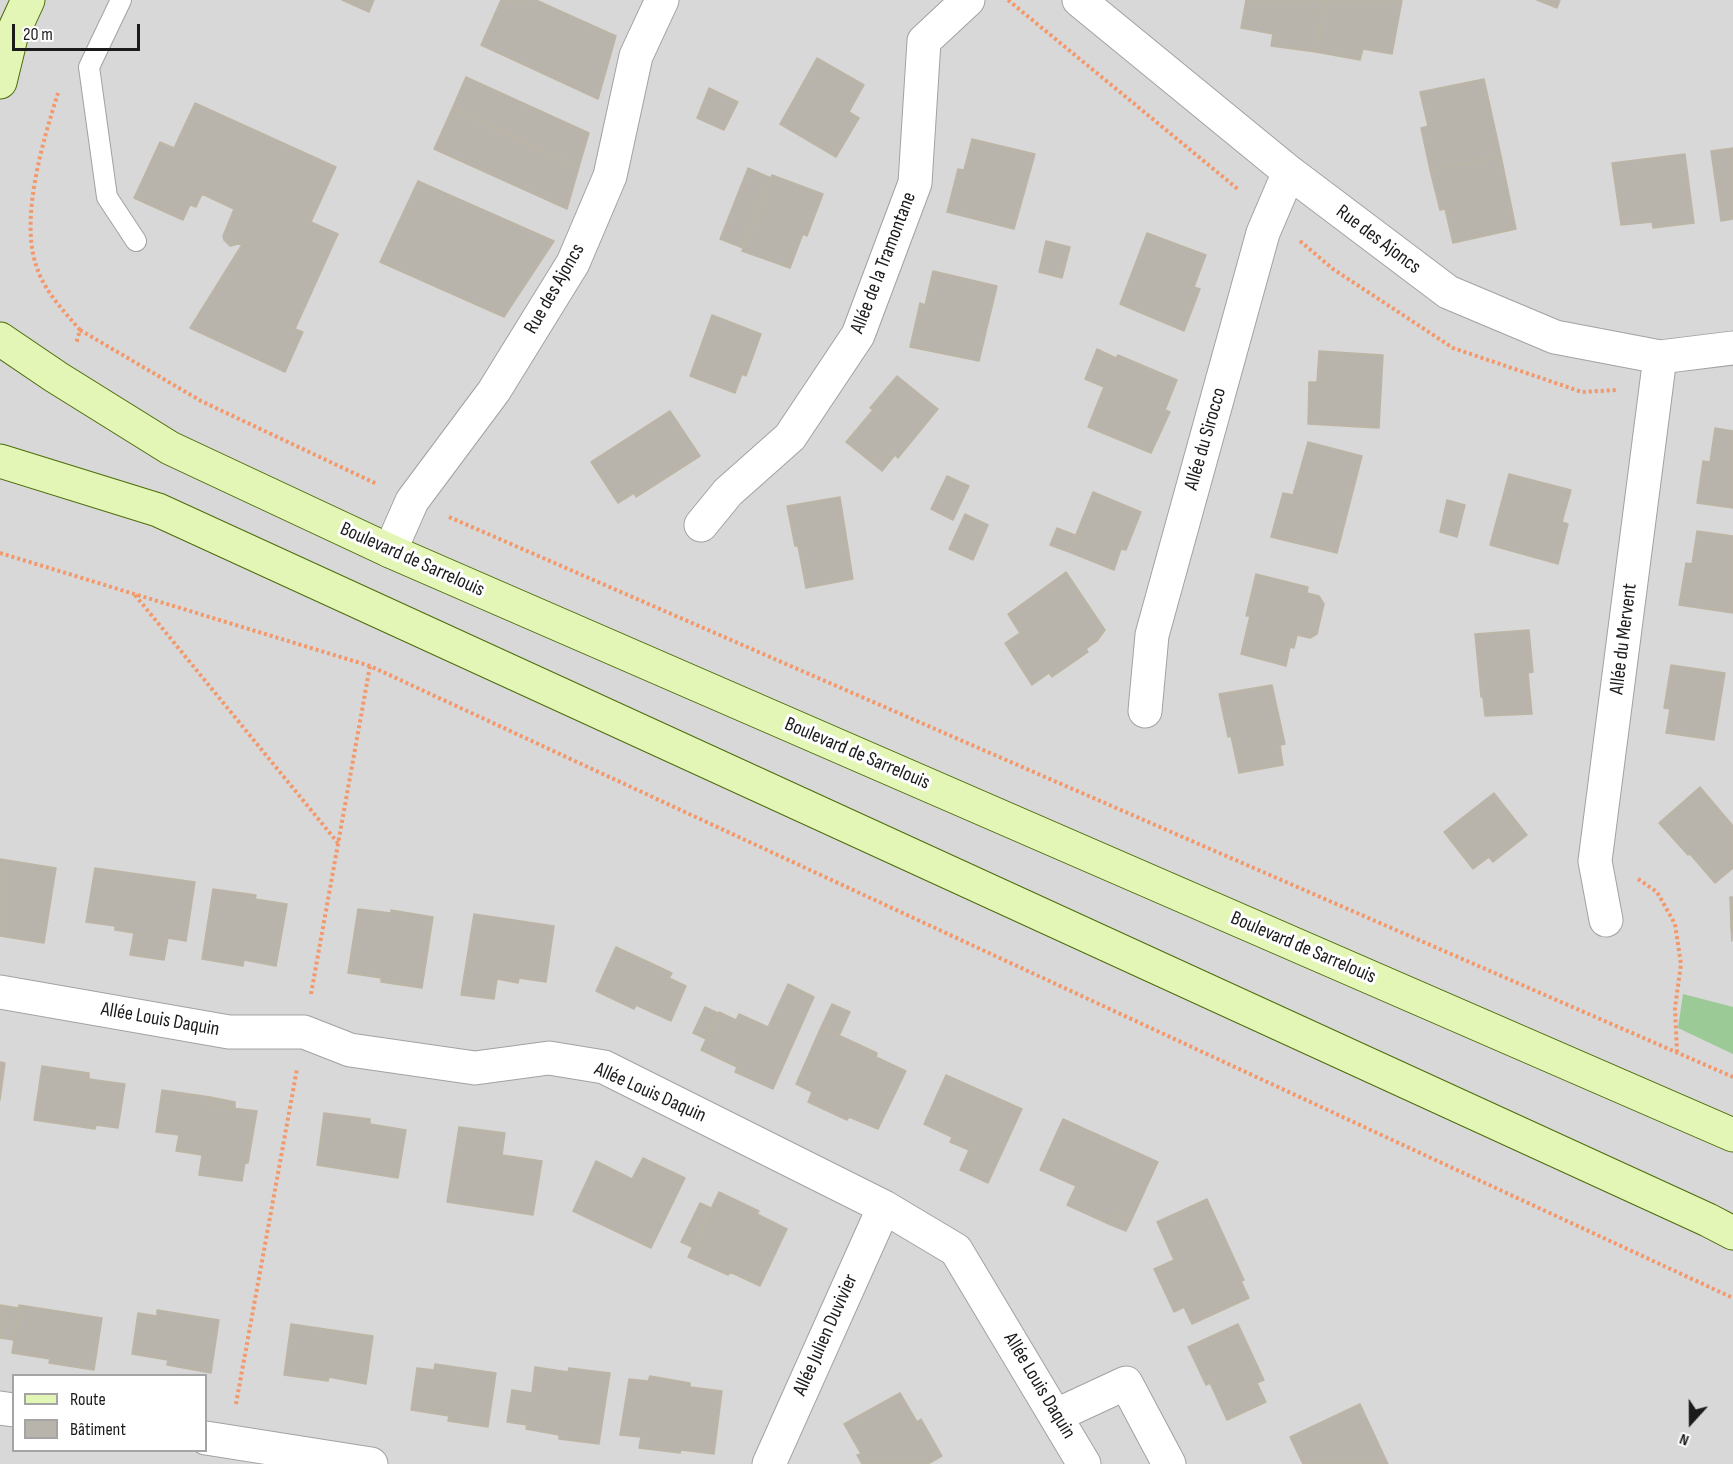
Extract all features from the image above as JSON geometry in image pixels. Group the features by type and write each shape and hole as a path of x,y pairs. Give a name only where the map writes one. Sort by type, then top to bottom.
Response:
{"main road":[{"path":"0,82 11,37 28,0"},
{"name":"Boulevard de Sarrelouis","path":"0,339 170,448 390,551 1733,1135"},
{"path":"0,461 158,510 1733,1233"}],"street":[{"name":"Rue des Ajoncs","path":"390,551 412,501 494,391 573,263 610,176 636,56 662,0"},
{"name":"Allée de la Tramontane","path":"701,525 728,492 790,437 858,335 915,183 924,41 968,0"},
{"name":"Rue des Ajoncs","path":"1079,0 1289,172 1448,292 1555,337 1660,357 1733,348"},
{"name":"Allée du Sirocco","path":"1145,711 1152,635 1263,233 1289,172"},
{"name":"Allée du Mervent","path":"1606,920 1595,861 1660,357"},
{"name":"Allée Louis Daquin","path":"0,993 229,1032 304,1032 350,1050 475,1068 549,1058 604,1067 884,1207 956,1250 1057,1415 1084,1464"},
{"name":"Allée Julien Duvivier","path":"769,1464 884,1207"},
{"path":"1057,1415 1126,1383 1169,1464"},
{"path":"207,1438 371,1464"}],"lane":[{"path":"121,0 89,68 107,197 135,241"}],"path":[{"path":"61,84 34,187 31,228 36,264 45,285 50,295 80,330 201,401 412,501 1733,1077"},
{"path":"75,347 80,330"},
{"path":"0,553 370,666 1733,1298"},
{"path":"134,594 338,843"},
{"path":"1595,861 1622,867 1657,892 1675,924 1681,964 1675,1008 1677,1052"}],"shaded area":[{"path":"0,0 1733,0 1733,1464 0,1464"}],"green space":[{"path":"1683,994 1733,1007 1733,1054 1678,1028"}],"building":[{"path":"342,0 374,0 369,12"},
{"path":"501,0 536,0 616,36 598,99 481,45"},
{"path":"1246,0 1325,0 1316,52 1271,46 1273,34 1241,28"},
{"path":"1325,0 1402,0 1392,54 1363,49 1360,60 1316,52"},
{"path":"1537,0 1560,0 1557,8"},
{"path":"817,58 864,85 849,112 859,118 836,157 780,124"},
{"path":"466,77 589,133 579,167 452,109"},
{"path":"1484,79 1501,156 1430,170 1421,128 1428,126 1420,92"},
{"path":"709,88 738,102 724,130 697,118"},
{"path":"195,103 336,167 311,222 338,234 295,329 303,332 285,372 190,328 243,243 230,246 224,240 223,236 234,209 202,194 196,207 190,205 183,220 134,198 160,142 174,148"},
{"path":"452,109 579,167 567,209 434,149"},
{"path":"972,139 1035,154 1014,229 947,212 958,169 964,170"},
{"path":"1733,148 1733,219 1721,221 1711,151"},
{"path":"1685,154 1694,223 1653,228 1652,222 1621,225 1612,163"},
{"path":"1501,156 1516,229 1453,243 1445,209 1440,210 1430,170"},
{"path":"748,168 771,178 743,248 720,239"},
{"path":"772,175 823,194 807,236 803,234 790,268 742,251"},
{"path":"418,181 554,241 504,317 380,262"},
{"path":"1147,233 1206,255 1194,287 1200,289 1184,331 1120,304"},
{"path":"1046,241 1070,247 1062,278 1039,272"},
{"path":"933,271 997,286 979,361 910,347 920,303 925,305"},
{"path":"712,315 761,334 746,376 742,374 735,393 690,376"},
{"path":"1097,349 1116,358 1118,355 1177,380 1165,410 1170,412 1151,453 1088,427 1104,387 1085,379"},
{"path":"1319,351 1383,355 1379,428 1308,424 1309,382 1317,382"},
{"path":"897,376 938,409 898,458 895,455 882,471 846,442"},
{"path":"670,411 700,456 636,497 634,493 618,503 591,462"},
{"path":"1715,428 1733,431 1733,508 1697,503 1703,461 1710,462"},
{"path":"1308,442 1362,456 1337,553 1271,537 1283,493 1293,495"},
{"path":"1509,474 1571,490 1562,522 1568,524 1558,564 1490,545"},
{"path":"947,476 969,486 953,520 931,509"},
{"path":"1093,492 1141,512 1126,550 1121,549 1114,570 1069,552"},
{"path":"840,497 853,579 806,588 787,506"},
{"path":"1447,500 1465,505 1457,537 1440,532"},
{"path":"965,514 988,525 973,560 949,549"},
{"path":"1057,528 1075,535 1069,552 1050,545"},
{"path":"1697,531 1733,536 1733,613 1679,605 1686,563 1692,564"},
{"path":"1066,572 1105,630 1097,641 1086,649 1088,652 1052,677 1049,673 1032,685 1005,643 1020,633 1008,614"},
{"path":"1256,574 1308,587 1307,593 1319,596 1324,604 1317,634 1310,638 1297,635 1294,648 1290,647 1286,666 1241,654 1250,616 1246,616"},
{"path":"1529,630 1533,672 1528,673 1532,714 1485,716 1475,634"},
{"path":"1671,665 1725,673 1714,740 1666,733 1670,709 1664,708"},
{"path":"1272,685 1285,744 1280,745 1283,765 1239,773 1231,736 1228,737 1219,694"},
{"path":"1700,787 1733,826 1733,868 1715,883 1659,823"},
{"path":"1494,793 1527,835 1493,862 1489,857 1473,869 1444,832"},
{"path":"0,859 56,868 44,943 0,936"},
{"path":"95,868 195,882 186,941 168,938 164,960 130,955 134,933 115,930 115,926 86,922"},
{"path":"213,889 256,895 255,899 287,904 276,966 244,960 243,966 202,959"},
{"path":"1730,897 1733,897 1732,941 1731,927"},
{"path":"358,909 391,913 391,910 433,917 422,988 381,982 381,978 348,973"},
{"path":"474,914 554,926 546,982 519,978 518,983 497,979 494,999 461,995"},
{"path":"616,947 672,973 669,978 686,986 671,1021 636,1005 634,1009 596,991"},
{"path":"788,984 814,997 773,1089 735,1072 737,1067 701,1050 719,1012 736,1020 739,1014 768,1027"},
{"path":"832,1004 850,1012 839,1036 821,1027"},
{"path":"705,1007 718,1013 706,1039 693,1033"},
{"path":"821,1027 877,1053 876,1057 906,1071 878,1129 849,1117 847,1120 808,1102 812,1092 796,1084"},
{"path":"0,1062 5,1063 0,1100"},
{"path":"42,1066 89,1073 89,1079 125,1084 118,1128 96,1125 95,1129 34,1120"},
{"path":"946,1075 1022,1109 988,1183 960,1170 969,1150 950,1142 952,1137 924,1124"},
{"path":"162,1090 210,1097 208,1105 257,1111 248,1163 245,1163 242,1181 199,1175 202,1155 176,1151 179,1135 156,1132"},
{"path":"210,1097 235,1102 235,1108 208,1105"},
{"path":"324,1113 370,1119 370,1124 406,1130 398,1178 317,1165"},
{"path":"1063,1119 1158,1162 1131,1221 1115,1214 1111,1225 1067,1205 1076,1186 1040,1170"},
{"path":"459,1127 505,1133 502,1155 542,1161 533,1215 447,1202"},
{"path":"643,1158 685,1178 651,1248 573,1211 596,1161 632,1179"},
{"path":"719,1192 759,1211 757,1214 787,1229 760,1286 688,1257"},
{"path":"1207,1199 1244,1280 1241,1281 1249,1298 1192,1324 1184,1307 1174,1312 1154,1269 1174,1260 1157,1222"},
{"path":"700,1203 711,1208 692,1247 681,1242"},
{"path":"1115,1214 1131,1221 1126,1231 1111,1225"},
{"path":"0,1305 19,1308 14,1340 0,1338"},
{"path":"19,1305 102,1318 94,1370 49,1363 50,1359 12,1353"},
{"path":"157,1310 219,1320 211,1373 167,1365 168,1360 132,1354 138,1313 157,1316"},
{"path":"291,1324 373,1336 366,1384 329,1377 328,1381 284,1375"},
{"path":"1238,1324 1264,1380 1257,1383 1266,1402 1227,1420 1210,1383 1206,1385 1188,1347"},
{"path":"435,1364 496,1373 488,1427 448,1421 449,1416 411,1410 417,1368 434,1370"},
{"path":"535,1367 568,1372 569,1368 610,1373 599,1444 559,1439 559,1435 526,1429 527,1425 507,1422 512,1390 532,1393"},
{"path":"650,1376 690,1383 690,1387 722,1391 714,1454 639,1448 641,1437 620,1435 629,1379 648,1381"},
{"path":"900,1393 917,1422 921,1419 942,1456 928,1464 862,1464 857,1455 861,1454 844,1424"},
{"path":"1360,1404 1388,1464 1303,1464 1290,1437"}]}
